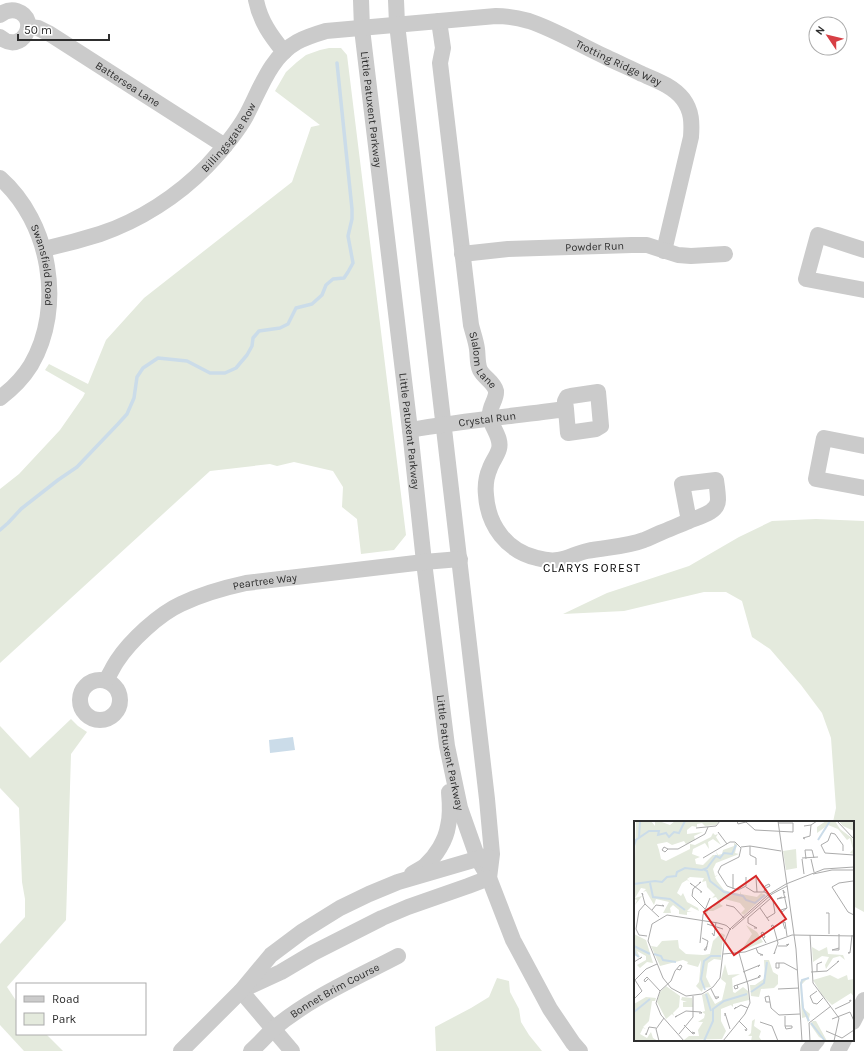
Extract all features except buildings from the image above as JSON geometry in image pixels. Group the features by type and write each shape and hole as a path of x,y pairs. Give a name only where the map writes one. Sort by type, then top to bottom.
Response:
{"street":[{"path":"256,0 264,24 270,35 284,52"},
{"name":"Little Patuxent Parkway","path":"361,0 362,28 410,430 424,562 447,746 460,808 485,857"},
{"name":"Little Patuxent Parkway","path":"396,0 397,24 488,806 485,857 489,878 513,940 550,1009 580,1051"},
{"path":"0,15 7,10 20,11 28,21 29,27 23,39 17,42 10,43 4,41 0,37"},
{"name":"Trotting Ridge Way","path":"397,24 511,16 546,28 665,84 675,92 683,99 691,116 692,126 691,137 664,250"},
{"name":"Slalom Lane","path":"439,22 442,48 440,63 471,325 477,350 479,369 493,385 496,392 489,412 490,419"},
{"name":"Billingsgate Row","path":"44,249 101,234 123,224 152,210 192,181 225,146 246,116 266,76 276,61 296,42 312,35 326,32 397,24"},
{"name":"Battersea Lane","path":"29,27 38,28 50,34 225,146"},
{"name":"Swansfield Road","path":"0,178 9,185 24,206 35,227 44,249 50,288 45,332 38,351 30,366 19,381 0,398"},
{"path":"864,250 818,235 806,279 864,290"},
{"name":"Powder Run","path":"462,254 508,249 647,245 678,255 691,256 725,254"},
{"name":"Crystal Run","path":"410,430 443,424 566,409"},
{"path":"490,419 497,434 499,449 486,481 488,508 492,521 498,532 508,544 519,552 546,560 559,560 585,552 644,540 689,521"},
{"path":"864,446 824,438 816,479 864,488"},
{"name":"Peartree Way","path":"106,680 117,661 133,642 156,619 179,604 201,595 246,583 460,559"},
{"path":"398,882 425,866 434,856 445,837 450,811 447,746"},
{"path":"181,1051 241,991 271,955 303,931 340,908 398,882 485,857"},
{"path":"241,991 281,972 313,953 382,918 489,878"},
{"name":"Bonnet Brim Course","path":"252,1051 273,1029 295,1013 320,997 398,956"},
{"path":"241,991 292,1051"},
{"path":"854,1007 864,1000"},
{"path":"854,1020 864,1000"},
{"path":"808,1051 816,1041"},
{"path":"838,1051 843,1041"}],"green space":[{"path":"329,48 341,48 347,55 406,535 394,550 361,554 357,519 342,507 343,487 333,471 294,462 277,466 270,464 210,471 0,663 0,489 19,474 60,430 85,393 45,370 49,364 88,384 106,340 144,298 292,182 311,127 320,125 275,91 286,72 297,62 306,55"},
{"path":"816,519 864,521 864,912 854,907 854,821 833,821 836,808 831,738 822,713 801,685 770,649 752,637 742,601 726,592 704,592 624,611 563,614 607,593 689,566 739,537 772,521"},
{"path":"71,719 87,732 71,754 66,920 7,987 16,1000 16,1035 47,1035 63,1051 24,1051 0,1025 0,944 25,917 25,899 22,882 19,808 0,788 0,726 30,758"},
{"path":"497,978 509,981 510,992 519,1009 521,1022 542,1051 436,1051 435,1027 489,997"}],"water":[{"path":"293,737 295,750 270,753 269,740"}],"waterway":[{"path":"0,530 21,509 77,467 127,414 134,398 137,377 143,368 158,358 187,361 210,373 225,373 236,368 247,355 252,346 253,338 259,331 280,328 288,324 296,308 312,304 322,295 326,285 333,279 344,278 353,263 348,236 352,219 352,209 337,63"}],"district":[{"name":"CLARYS FOREST","path":"592,568"}]}
